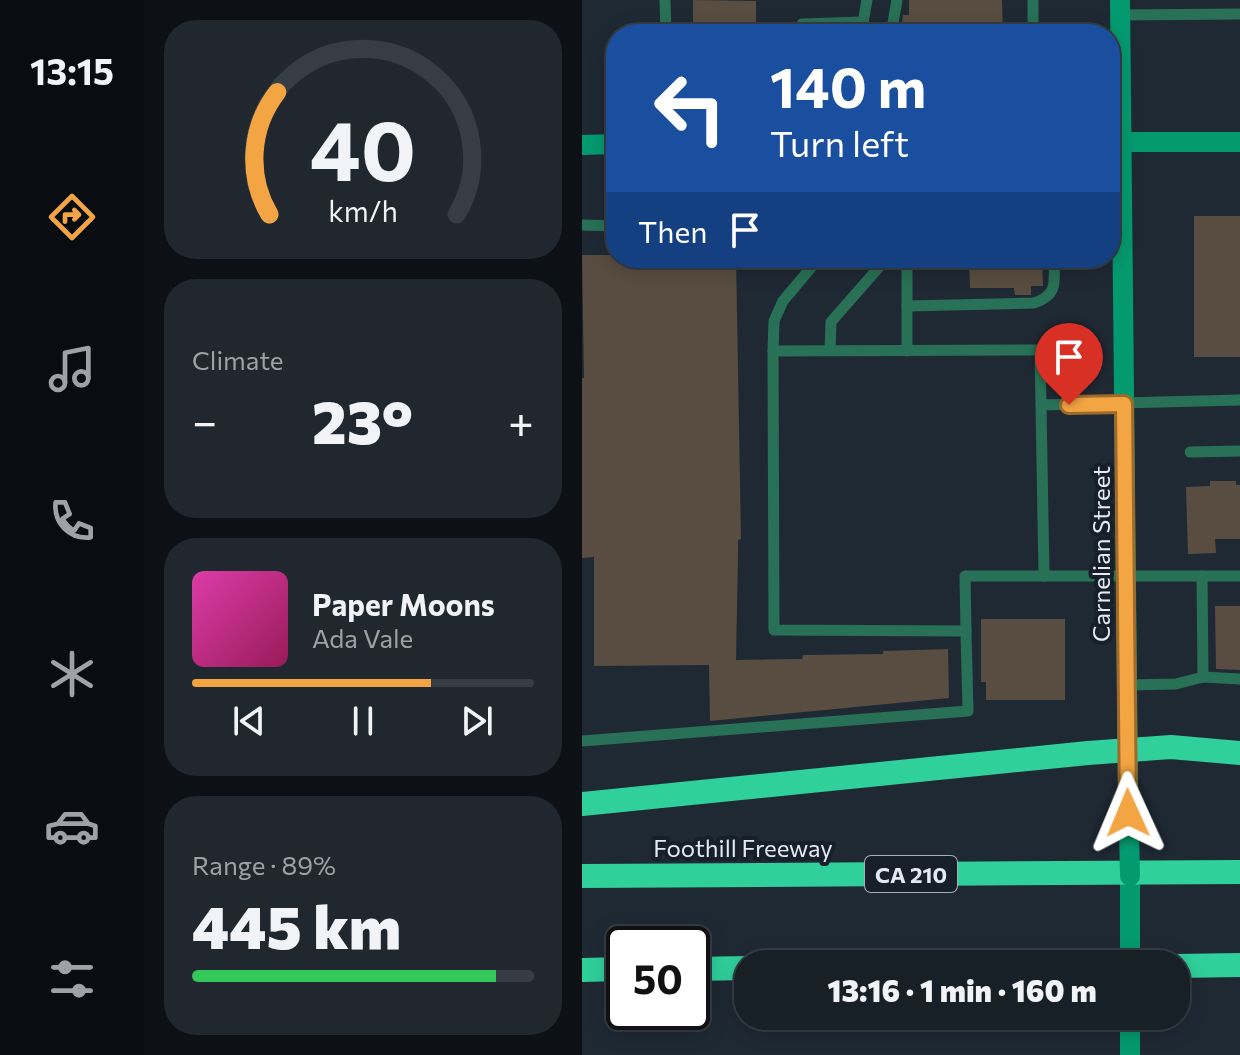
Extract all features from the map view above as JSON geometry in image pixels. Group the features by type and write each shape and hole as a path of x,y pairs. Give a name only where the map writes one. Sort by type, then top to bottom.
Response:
{"highway":[{"path":"582,804 1127,750 1171,747 1240,753"},
{"name":"Foothill Freeway","path":"582,876 1240,872"},
{"path":"1190,966 1240,965"},
{"path":"710,969 734,968"},
{"path":"582,970 606,969"}],"main road":[{"path":"1120,142 1240,142"},
{"path":"582,145 606,144"},
{"name":"Carnelian Street","path":"1120,268 1127,574 1130,950"},
{"path":"1130,1030 1130,1055"}],"lane":[{"path":"665,0 666,24"},
{"path":"863,24 867,0"},
{"path":"893,24 897,0"},
{"path":"1033,0 1033,24"},
{"path":"1120,8 1240,14"},
{"path":"582,225 606,226"},
{"path":"807,268 783,301 774,321 774,630 966,631"},
{"path":"830,350 831,322 878,268"},
{"path":"907,268 907,351"},
{"path":"907,306 1034,303 1046,299 1054,289 1054,268"},
{"path":"773,351 1040,350 1044,576"},
{"path":"1041,405 1240,400"},
{"path":"1190,452 1240,451"},
{"path":"582,741 968,711 965,576 1240,576"},
{"path":"1202,576 1203,677"},
{"path":"1127,685 1176,684 1203,677 1240,679"}],"building":[{"path":"693,0 756,1 756,24 693,24"},
{"path":"909,0 1002,0 1003,24 902,24 903,15 909,15"},
{"path":"1194,216 1240,216 1240,357 1194,357"},
{"path":"582,255 606,255 606,268 736,268 741,539 738,540 736,660 802,659 803,655 948,649 949,698 710,721 709,665 594,666 594,557 582,558"},
{"path":"969,268 1042,268 1043,286 1031,286 1031,295 1015,295 1014,288 970,288"},
{"path":"1210,481 1236,481 1236,485 1240,485 1240,539 1215,539 1216,553 1188,554 1186,487 1210,486"},
{"path":"1215,606 1240,606 1240,670 1216,669"},
{"path":"981,619 1065,619 1065,700 986,700 986,682 981,682"}],"route":[{"path":"1069,405 1124,404 1128,813"}]}
